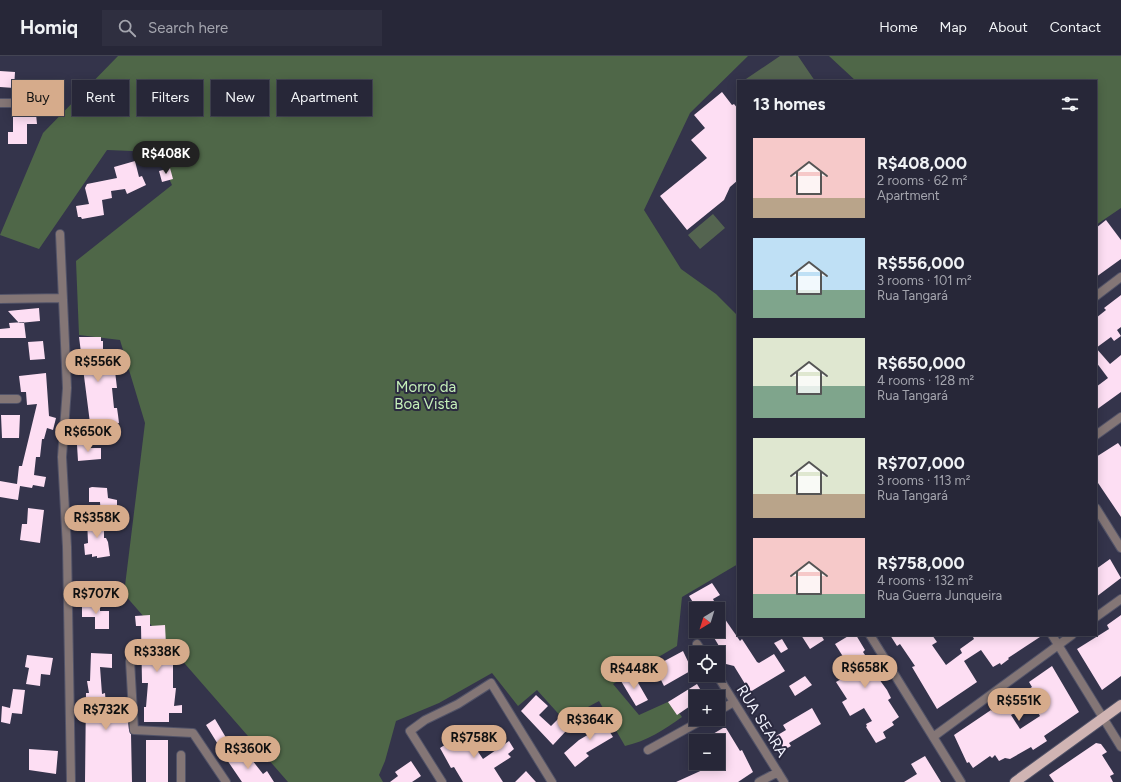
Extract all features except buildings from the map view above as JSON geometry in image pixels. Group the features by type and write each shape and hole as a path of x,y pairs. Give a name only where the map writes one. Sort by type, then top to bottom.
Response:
{"main road":[{"path":"1015,782 1121,705"}],"street":[{"path":"0,103 12,103"},
{"path":"60,234 67,388 62,457 67,547 71,782"},
{"path":"1097,295 1121,277"},
{"path":"0,300 62,298"},
{"path":"0,399 17,399"},
{"path":"1097,434 1121,417"},
{"path":"1097,510 1121,548"},
{"path":"1097,617 1121,599"},
{"path":"871,636 961,782"},
{"path":"1053,636 1121,747"},
{"path":"933,737 1071,636"},
{"path":"130,662 134,730 193,733 226,782"},
{"path":"442,782 410,731 425,720 458,704 491,682 552,782"},
{"name":"RUA SEARA","path":"721,682 784,782"},
{"path":"725,707 734,702"},
{"path":"648,750 691,726"},
{"path":"181,755 182,782"},
{"path":"759,782 778,772"}],"green space":[{"name":"Morro da Boa Vista","path":"118,56 748,56 690,113 644,210 681,269 716,294 737,315 737,565 682,597 677,646 613,684 639,715 670,701 682,717 655,734 641,741 625,746 599,701 564,720 537,690 518,706 492,673 439,703 396,721 385,761 379,775 383,782 288,782 124,594 145,423 120,340 79,335 76,261 172,185 157,152 107,150 39,249 0,235 43,133 60,116 64,116 64,111 72,103 72,116 129,116 129,80 95,80"},
{"path":"780,56 798,56 814,80 744,80"},
{"path":"829,56 1121,56 1121,208 1097,224 1097,80 855,80"},
{"path":"713,214 725,228 700,249 688,235"}]}
